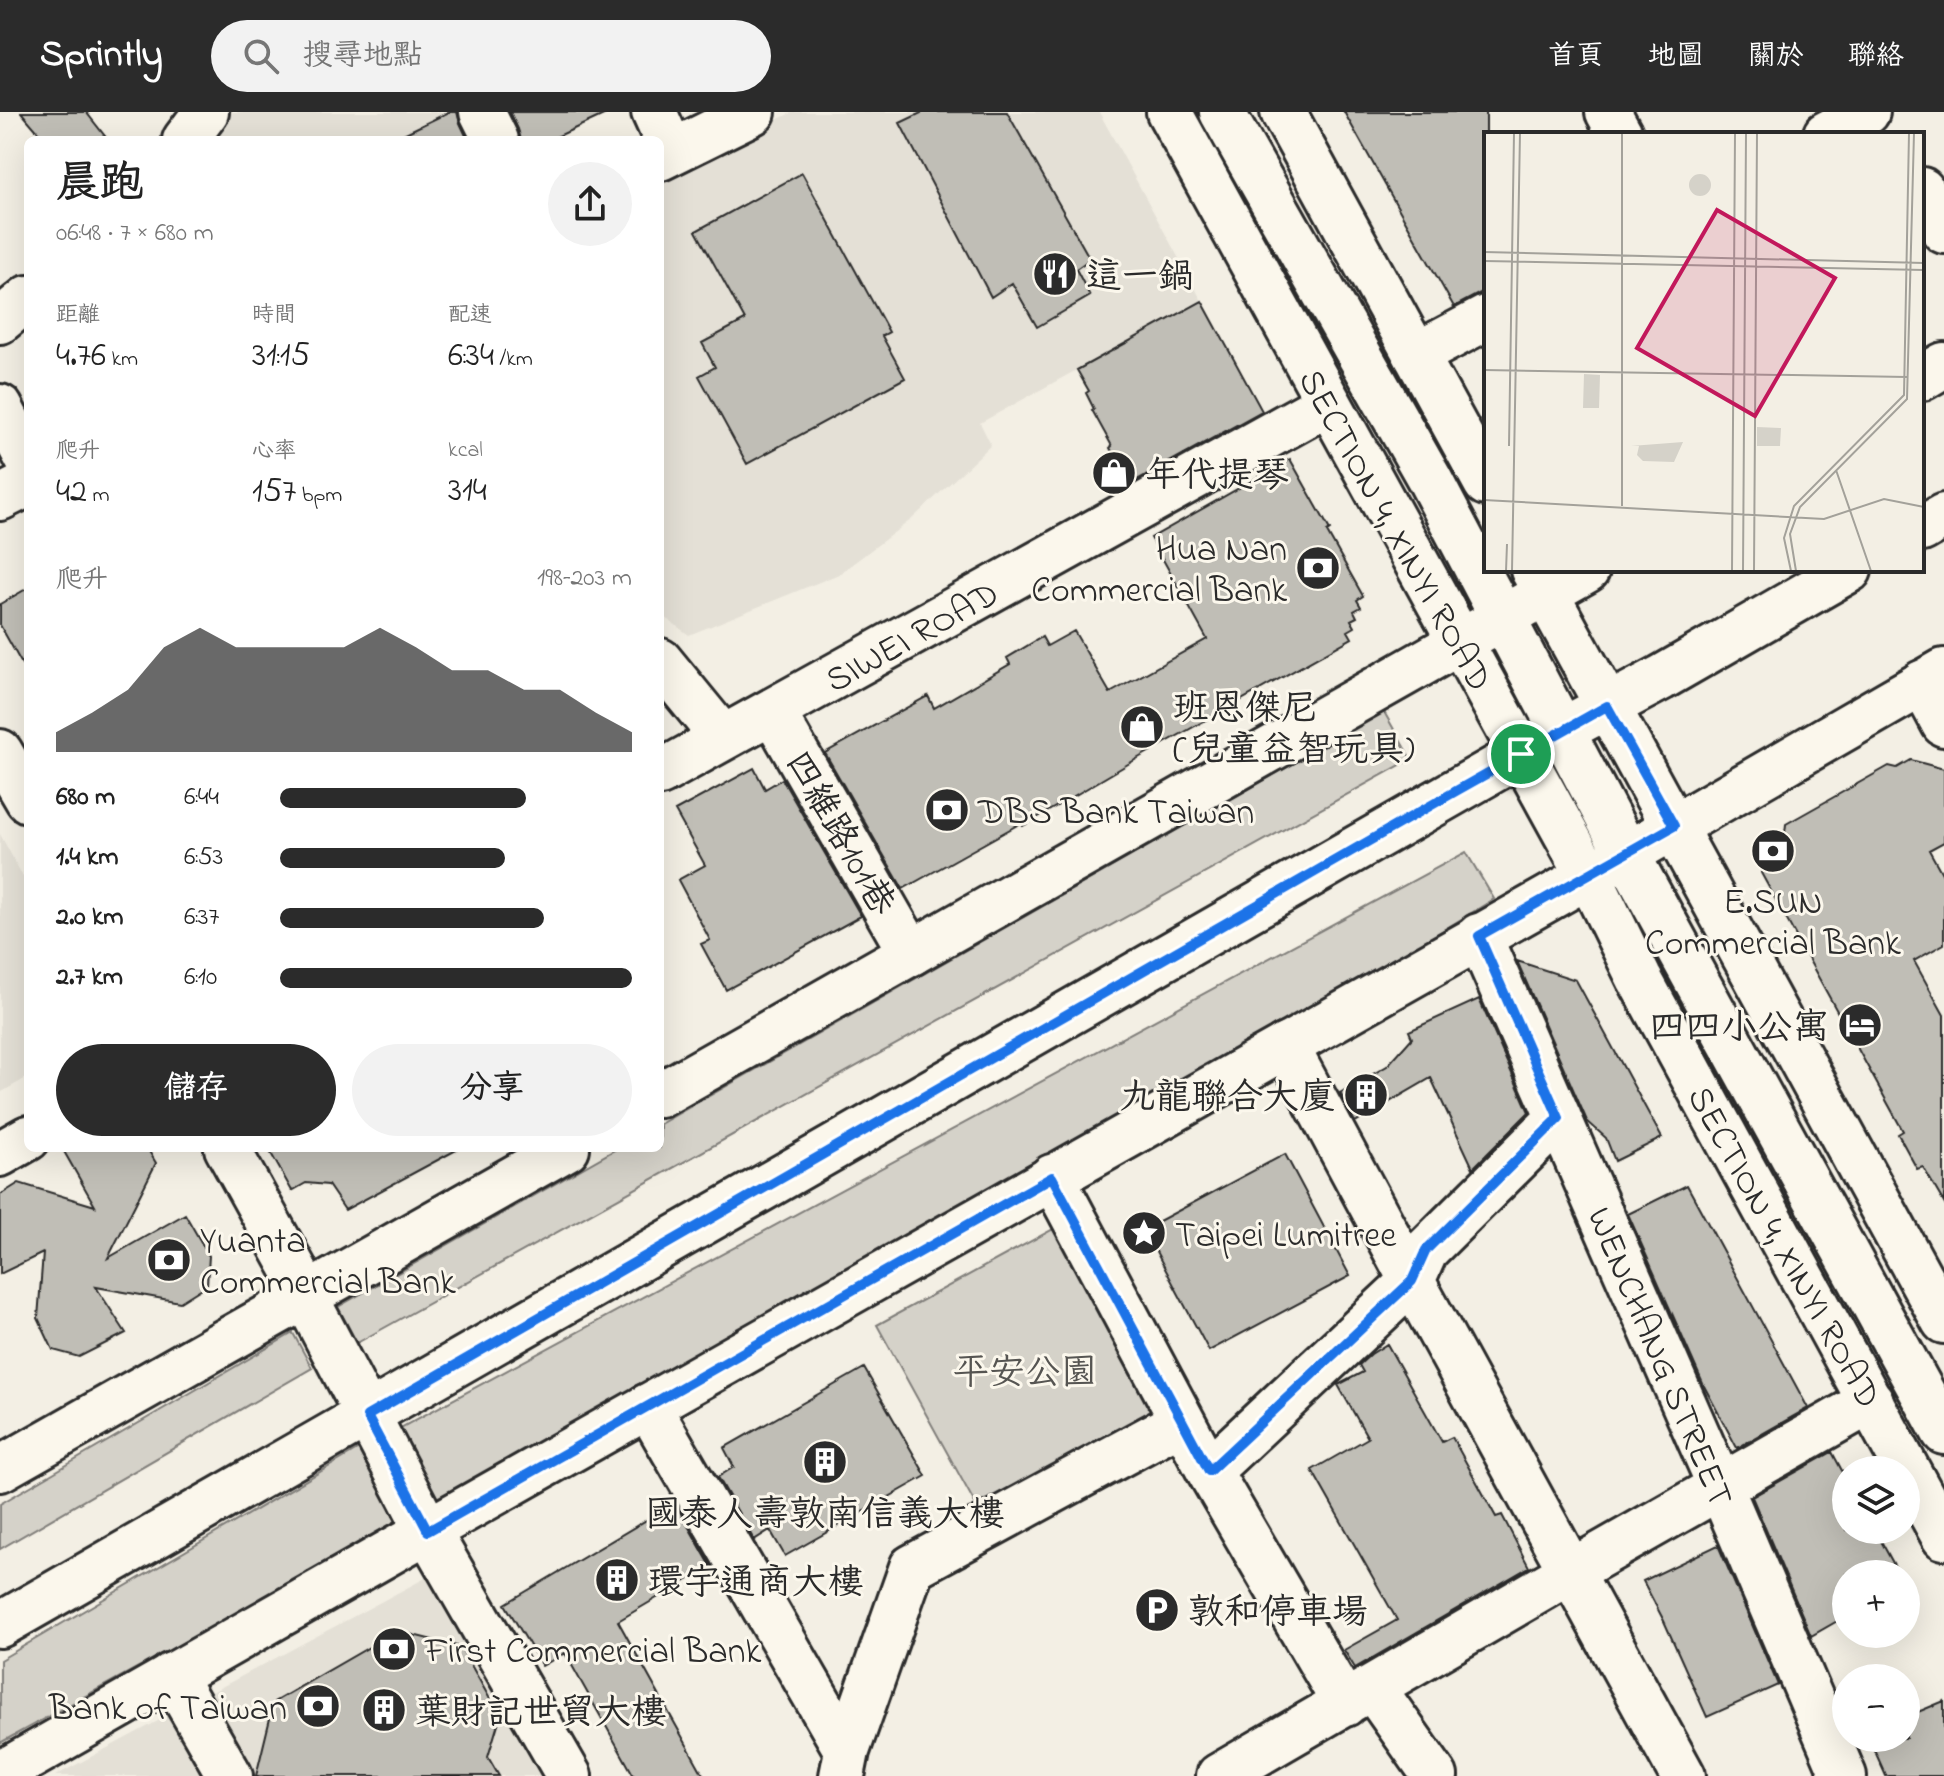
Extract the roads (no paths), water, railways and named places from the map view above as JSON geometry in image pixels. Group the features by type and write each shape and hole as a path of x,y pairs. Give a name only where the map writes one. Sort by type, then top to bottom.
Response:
{"main road":[{"path":"188,136 206,112"},
{"path":"482,112 494,136"},
{"path":"654,112 661,136"},
{"path":"666,155 753,112"},
{"name":"SECTION 4, XINYI ROAD","path":"1169,112 1588,874 1639,978 1944,1537"},
{"name":"SECTION 4, XINYI ROAD","path":"1222,112 1421,464 1627,854 1944,1432"},
{"path":"1283,112 1484,479"},
{"path":"1608,112 1619,132"},
{"path":"1830,132 1867,112"},
{"path":"1881,112 1892,132"},
{"path":"1924,194 1944,231"},
{"path":"0,321 24,301"},
{"path":"1416,355 1484,319"},
{"path":"1924,377 1944,365"},
{"name":"SIWEI ROAD","path":"664,771 1328,403"},
{"path":"0,407 24,452"},
{"path":"0,498 24,486"},
{"path":"1924,528 1944,516"},
{"path":"664,1093 1504,617 1540,582 1579,572"},
{"path":"0,1625 1563,730 1661,678 1846,572"},
{"path":"1540,582 1944,1321"},
{"path":"664,666 723,738"},
{"path":"0,1774 1627,854 1933,677 1944,724"},
{"name":"四維路101巷","path":"773,712 911,953"},
{"path":"0,752 24,793"},
{"name":"WENCHANG STREET","path":"1479,936 1844,1776"},
{"path":"1286,1046 1683,1776"},
{"path":"1209,1471 1412,1281 1426,1250 1559,1118"},
{"path":"0,1154 24,1140"},
{"path":"229,1152 294,1269 305,1296 428,1531 569,1776"},
{"path":"0,1469 560,1152"},
{"path":"1052,1177 1209,1471 1359,1696 1435,1776"},
{"path":"1219,1776 1871,1401"},
{"path":"648,1406 844,1764"},
{"path":"844,1764 912,1567 1182,1421"},
{"path":"172,1675 230,1776"}],"place":[{"name":"這一鍋","path":"1055,274"},
{"name":"年代提琴","path":"1114,473"},
{"name":"Hua Nan Commercial Bank","path":"1318,568"},
{"name":"班恩傑尼 (兒童益智玩具)","path":"1142,727"},
{"name":"DBS Bank Taiwan","path":"947,810"},
{"name":"E.SUN Commercial Bank","path":"1773,851"},
{"name":"四四小公寓","path":"1860,1025"},
{"name":"九龍聯合大廈","path":"1366,1095"},
{"name":"Taipei Lumitree","path":"1144,1233"},
{"name":"Yuanta Commercial Bank","path":"169,1260"},
{"name":"國泰人壽敦南信義大樓","path":"825,1462"},
{"name":"環宇通商大樓","path":"617,1580"},
{"name":"敦和停車場","path":"1157,1610"},
{"name":"First Commercial Bank","path":"394,1649"},
{"name":"Bank of Taiwan","path":"318,1706"},
{"name":"葉財記世貿大樓","path":"384,1710"}],"park label":[{"name":"平安公園","path":"1025,1370"}]}
